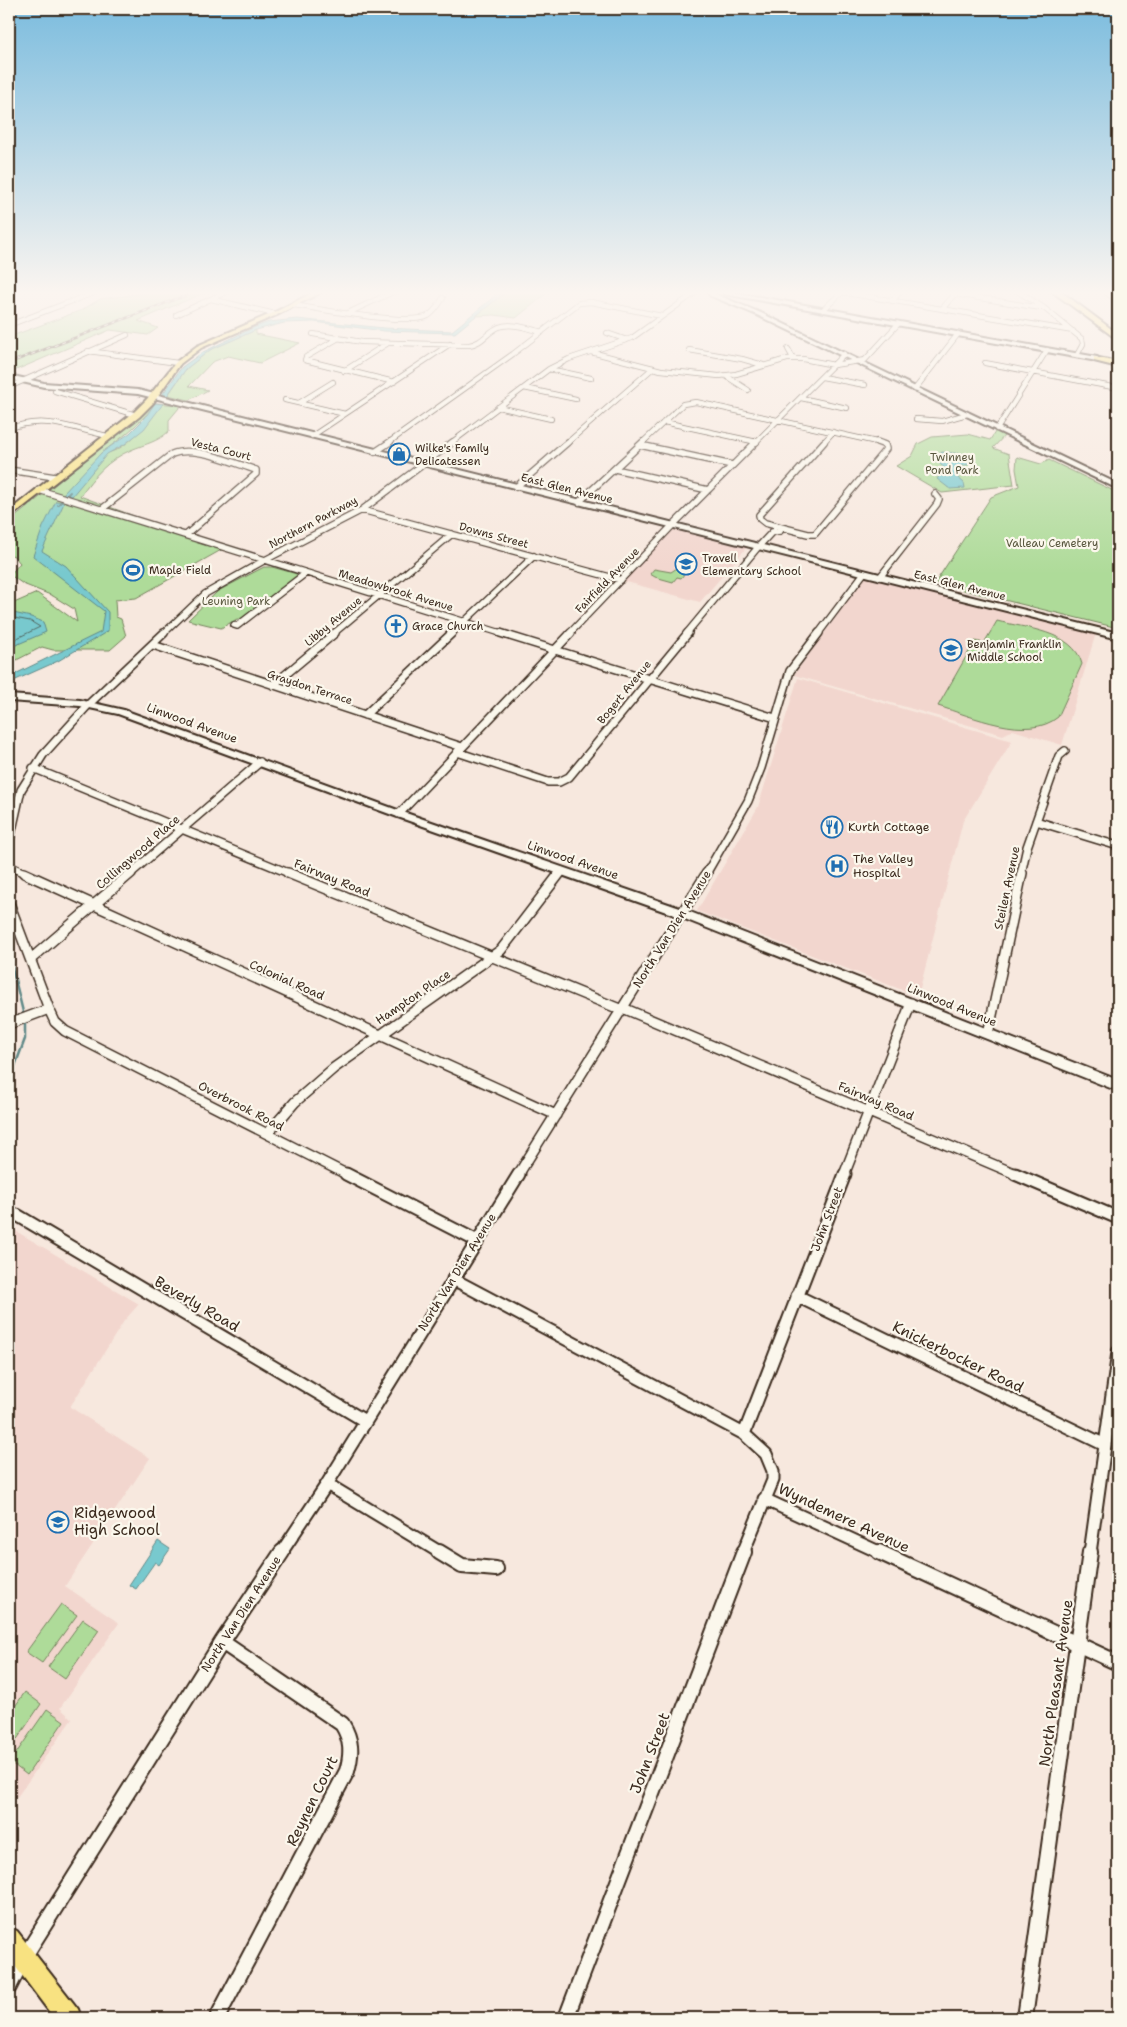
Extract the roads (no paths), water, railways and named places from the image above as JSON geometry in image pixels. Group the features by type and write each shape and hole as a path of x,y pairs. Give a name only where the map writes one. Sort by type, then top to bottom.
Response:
{"main road":[{"path":"9,515 136,415 156,397 164,385"},
{"path":"9,1939 69,2018"}],"street":[{"name":"East Glen Avenue","path":"49,385 128,390 1118,636"},
{"path":"299,403 329,385"},
{"path":"312,436 390,385"},
{"path":"375,452 469,385"},
{"name":"Northern Parkway","path":"9,844 20,790 33,768 90,703 205,594 265,560 362,510 528,385"},
{"path":"516,487 634,385"},
{"path":"740,385 748,390"},
{"name":"Fairfield Avenue","path":"399,814 672,525 814,385"},
{"path":"906,385 1118,487"},
{"path":"915,389 918,385"},
{"path":"997,429 1026,385"},
{"path":"1100,385 1118,388"},
{"path":"524,388 576,399"},
{"path":"55,391 136,415"},
{"path":"801,398 847,408"},
{"path":"285,400 345,414"},
{"path":"579,502 683,404 699,403 779,420 879,442 885,445 886,449 818,533 808,534 772,525 762,521 759,515 833,432"},
{"path":"498,408 551,419"},
{"path":"916,419 942,421 967,414"},
{"path":"9,429 24,422 43,421 108,436"},
{"path":"664,422 756,442"},
{"path":"640,445 732,465"},
{"name":"Vesta Court","path":"102,509 172,454 180,451 192,451 256,470 256,474 186,536"},
{"path":"615,469 708,490"},
{"path":"9,470 55,477"},
{"name":"Meadowbrook Avenue","path":"39,490 775,718"},
{"path":"880,577 937,504 939,499 935,494"},
{"name":"Downs Street","path":"362,510 621,580"},
{"path":"772,525 769,528 772,532"},
{"name":"Bogert Avenue","path":"460,750 548,782 564,780 569,777 759,546 772,532 780,531 783,528"},
{"name":"Libby Avenue","path":"273,685 452,534"},
{"path":"365,715 534,556"},
{"path":"234,625 237,626 306,573"},
{"name":"North Van Dien Avenue","path":"24,1959 222,1642 327,1484 477,1240 683,914 748,801 761,768 790,671 864,573"},
{"name":"Graydon Terrace","path":"153,645 365,715 460,750"},
{"name":"Linwood Avenue","path":"9,698 90,703 121,712 399,814 683,914 1118,1086"},
{"name":"Steilen Avenue","path":"988,1034 1027,847 1059,756 1065,751"},
{"name":"Collingwood Place","path":"31,960 260,762"},
{"name":"Fairway Road","path":"33,768 869,1111 1118,1218"},
{"path":"1036,821 1118,846"},
{"name":"Colonial Road","path":"9,866 93,906 556,1115"},
{"name":"Hampton Place","path":"268,1133 315,1083 501,950 561,871"},
{"path":"9,903 31,960"},
{"name":"Overbrook Road","path":"31,960 55,1022 65,1031 477,1240"},
{"name":"John Street","path":"744,1434 911,1004"},
{"path":"10,1023 49,1009"},
{"name":"Beverly Road","path":"10,1216 17,1215 365,1421"},
{"name":"Wyndemere Avenue","path":"453,1279 758,1443 771,1463 773,1476 772,1486 764,1499 1118,1663"},
{"name":"Knickerbocker Road","path":"797,1296 1105,1445"},
{"name":"North Pleasant Avenue","path":"1027,2017 1118,1359"},
{"path":"327,1484 462,1566 496,1569"},
{"name":"John Street","path":"566,2018 764,1499"},
{"name":"Reynen Court","path":"217,2018 348,1771 352,1757 348,1732 342,1724 222,1642"},
{"path":"9,1987 24,1959"}],"water":[{"path":"169,385 175,385 167,396 162,395"},
{"path":"155,403 163,404 144,429 125,444 107,454 72,496 63,494 101,453 130,433 145,418"},
{"path":"942,452 964,454 971,459 971,464 964,465 958,471 957,477 964,483 965,488 950,489 937,479 945,469 936,460 937,455"},
{"path":"56,501 64,503 42,551 66,566 108,612 108,631 58,661 9,683 9,677 101,632 104,611 33,556 43,527"},
{"path":"9,612 43,622 46,632 9,648"},
{"path":"158,1541 170,1549 159,1565 155,1562 136,1589 129,1585"}],"waterway":[{"path":"58,505 70,492"},
{"path":"9,955 24,1016"},
{"path":"9,1082 25,1039 25,1022"}],"place":[{"name":"Wilke's Family Delicatessen","path":"399,454"},
{"name":"Travell Elementary School","path":"686,564"},
{"name":"Maple Field","path":"133,570"},
{"name":"Grace Church","path":"396,626"},
{"name":"Benjamin Franklin Middle School","path":"951,650"},
{"name":"Kurth Cottage","path":"832,827"},
{"name":"The Valley Hospital","path":"837,866"},
{"name":"Ridgewood High School","path":"58,1522"}],"park label":[{"name":"Twinney Pond Park","path":"952,463"},
{"name":"Valleau Cemetery","path":"1052,543"},
{"name":"Leuning Park","path":"236,601"}]}
